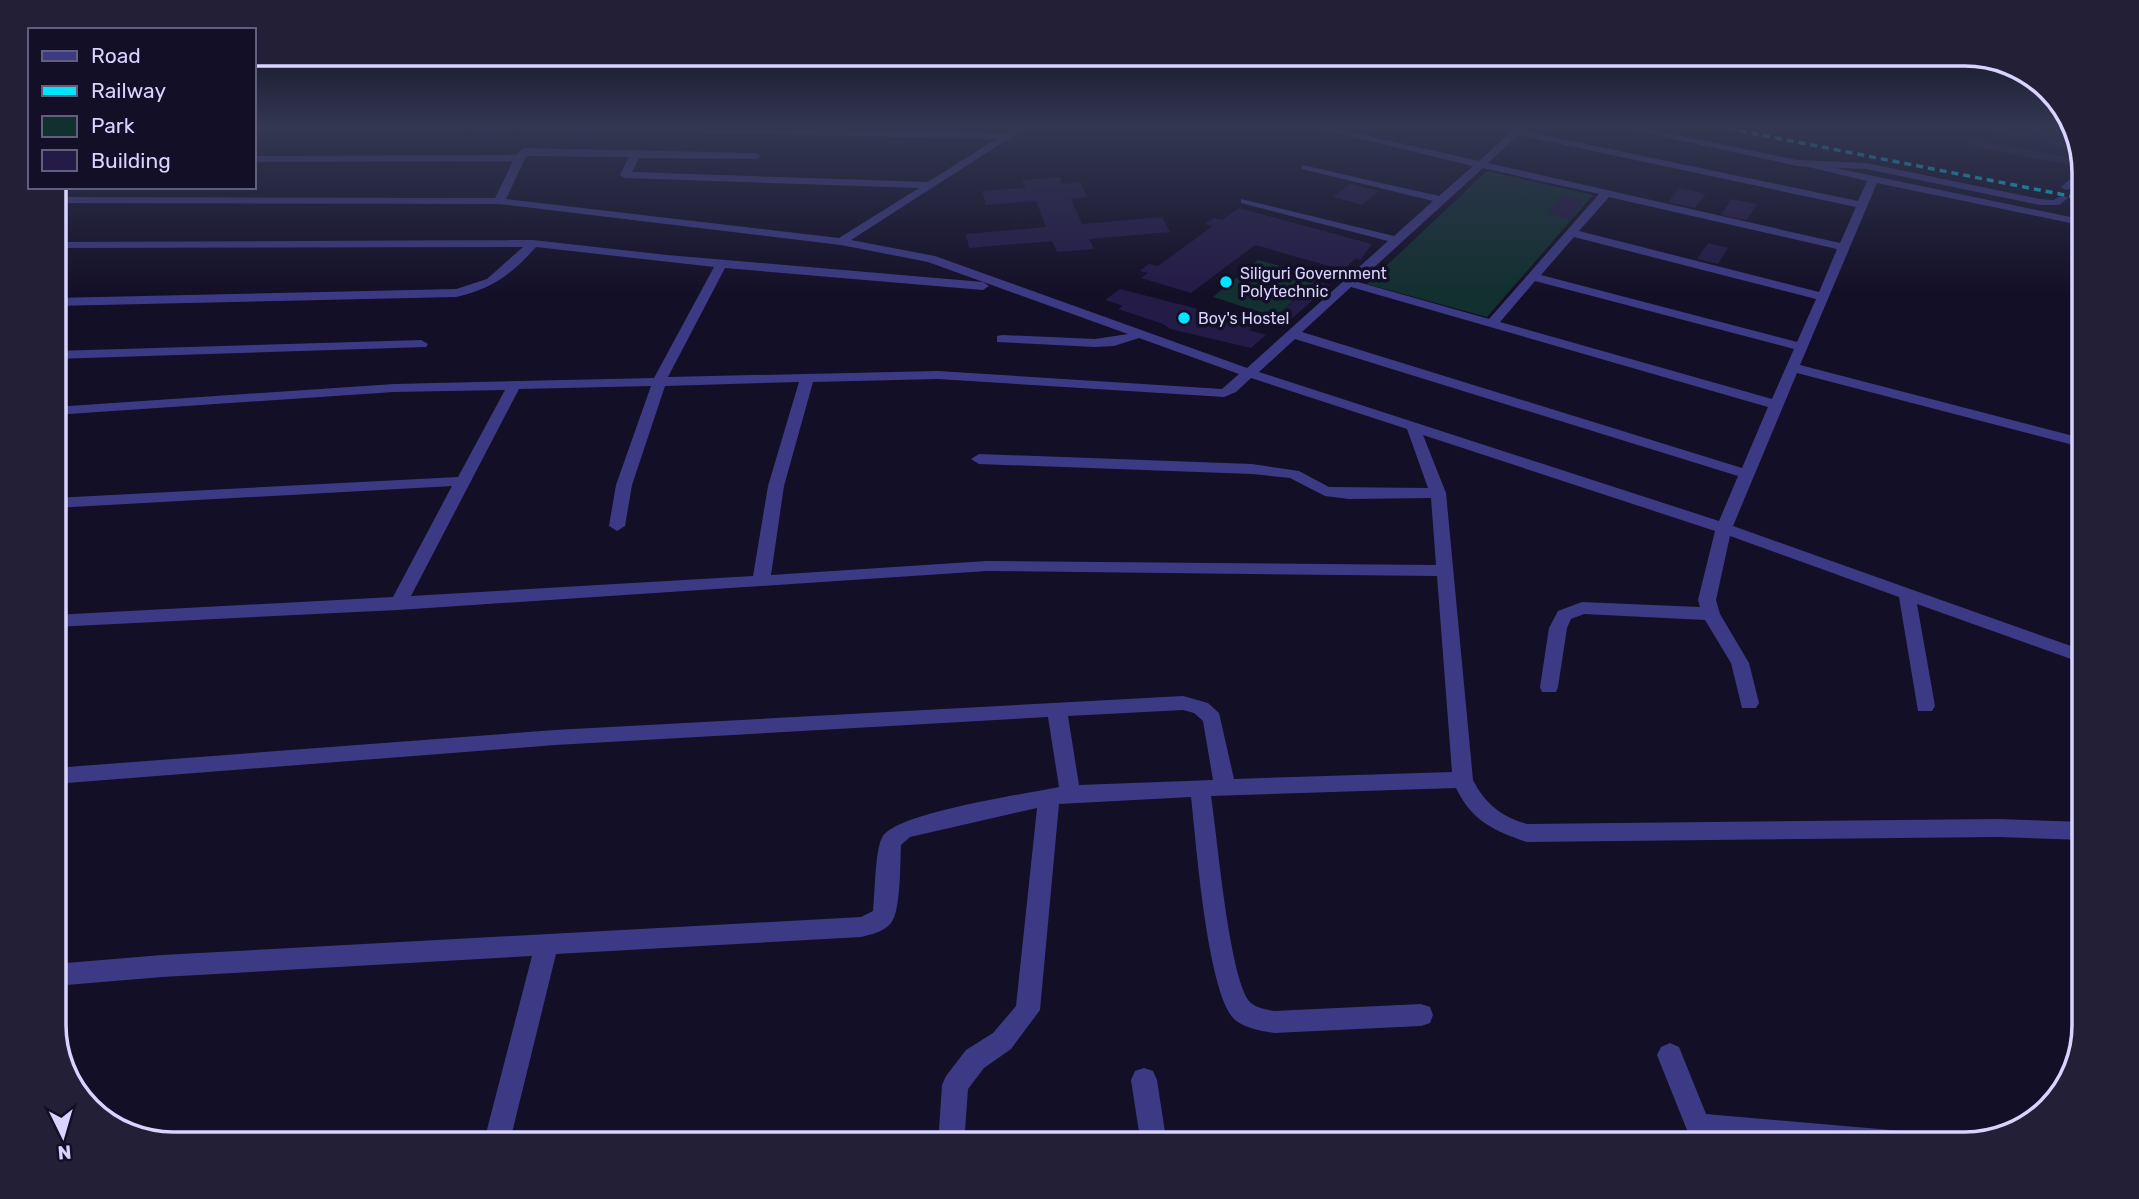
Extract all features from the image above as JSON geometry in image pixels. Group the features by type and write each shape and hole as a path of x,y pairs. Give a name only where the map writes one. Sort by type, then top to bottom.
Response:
{"street":[{"path":"499,201 508,182"},
{"path":"838,182 931,185"},
{"path":"841,242 936,182"},
{"path":"1367,182 1441,200"},
{"path":"67,410 394,388 938,375 1224,393 1249,373 1291,330 1461,182"},
{"path":"1556,182 1844,247"},
{"path":"1758,182 1862,205"},
{"path":"1749,702 1740,663 1711,614 1707,600 1724,528 1872,182"},
{"path":"1887,182 2072,220"},
{"path":"1942,182 2043,203 2059,202 2072,183"},
{"path":"1490,324 1535,277 1606,193"},
{"path":"67,200 499,201 841,242 931,259 1249,373 1724,528 2072,653"},
{"path":"1245,201 1397,240"},
{"path":"1572,233 1823,297"},
{"path":"67,245 533,243 721,264 1010,288"},
{"path":"67,302 456,293 475,290 500,279 533,243"},
{"path":"617,526 624,485 659,382 721,264"},
{"path":"1535,277 1801,347"},
{"path":"1348,280 1490,324 1776,405"},
{"path":"1291,330 1747,474"},
{"path":"1002,339 1121,342 1131,340 1139,333"},
{"path":"67,355 421,344"},
{"path":"1793,368 2072,441"},
{"path":"761,580 776,486 807,378"},
{"path":"398,604 516,384"},
{"path":"1412,424 1438,492 1463,780 1473,803 1499,825 1527,833 1998,828 2072,831"},
{"path":"979,459 1252,469 1294,474 1325,491 1349,494 1438,492"},
{"path":"67,502 463,481"},
{"path":"67,620 398,604 987,566 1445,571"},
{"path":"1906,595 1926,706"},
{"path":"1549,687 1558,628 1564,615 1582,608 1711,614"},
{"path":"67,775 312,753 652,730 1183,703 1201,708 1212,718 1225,788"},
{"path":"952,1132 955,1085 975,1059 1002,1041 1028,1010 1060,795 1057,709"},
{"path":"67,974 861,927 884,915 891,841 902,831 1060,795 1463,780"},
{"path":"1200,789 1225,963 1233,995 1241,1010 1255,1018 1274,1022 1421,1015"},
{"path":"499,1132 547,944"},
{"path":"1670,1055 1701,1132"},
{"path":"1144,1080 1152,1132"}],"green space":[{"path":"1475,182 1535,182 1593,195 1487,317 1367,284"},
{"path":"1258,260 1315,275 1318,279 1275,317 1213,297"}],"building":[{"path":"1023,182 1080,182 1087,197 1071,199 1082,224 1162,217 1170,232 1089,239 1094,249 1057,252 1052,241 969,248 966,234 1046,227 1036,201 986,205 982,191 1026,188"},
{"path":"1350,184 1379,191 1362,205 1333,197"},
{"path":"1679,188 1706,194 1695,208 1668,202"},
{"path":"1562,196 1584,201 1569,219 1547,213"},
{"path":"1731,199 1757,204 1747,220 1721,215"},
{"path":"1239,208 1372,244 1360,260 1356,258 1343,270 1255,245 1191,293 1141,278 1148,273 1140,271 1149,264 1158,266 1213,226 1205,224 1214,218 1222,220"},
{"path":"1708,243 1728,248 1718,264 1697,259"},
{"path":"1317,281 1330,285 1288,322 1274,318"},
{"name":"Boy's Hostel","path":"1120,289 1206,311 1253,327 1249,330 1266,335 1251,348 1170,329 1163,324 1118,309 1123,306 1105,300"}],"railway":[{"path":"1999,182 2072,196"}],"place":[{"name":"Siliguri Government Polytechnic","path":"1226,282"},
{"name":"Boy's Hostel","path":"1184,318"}]}
